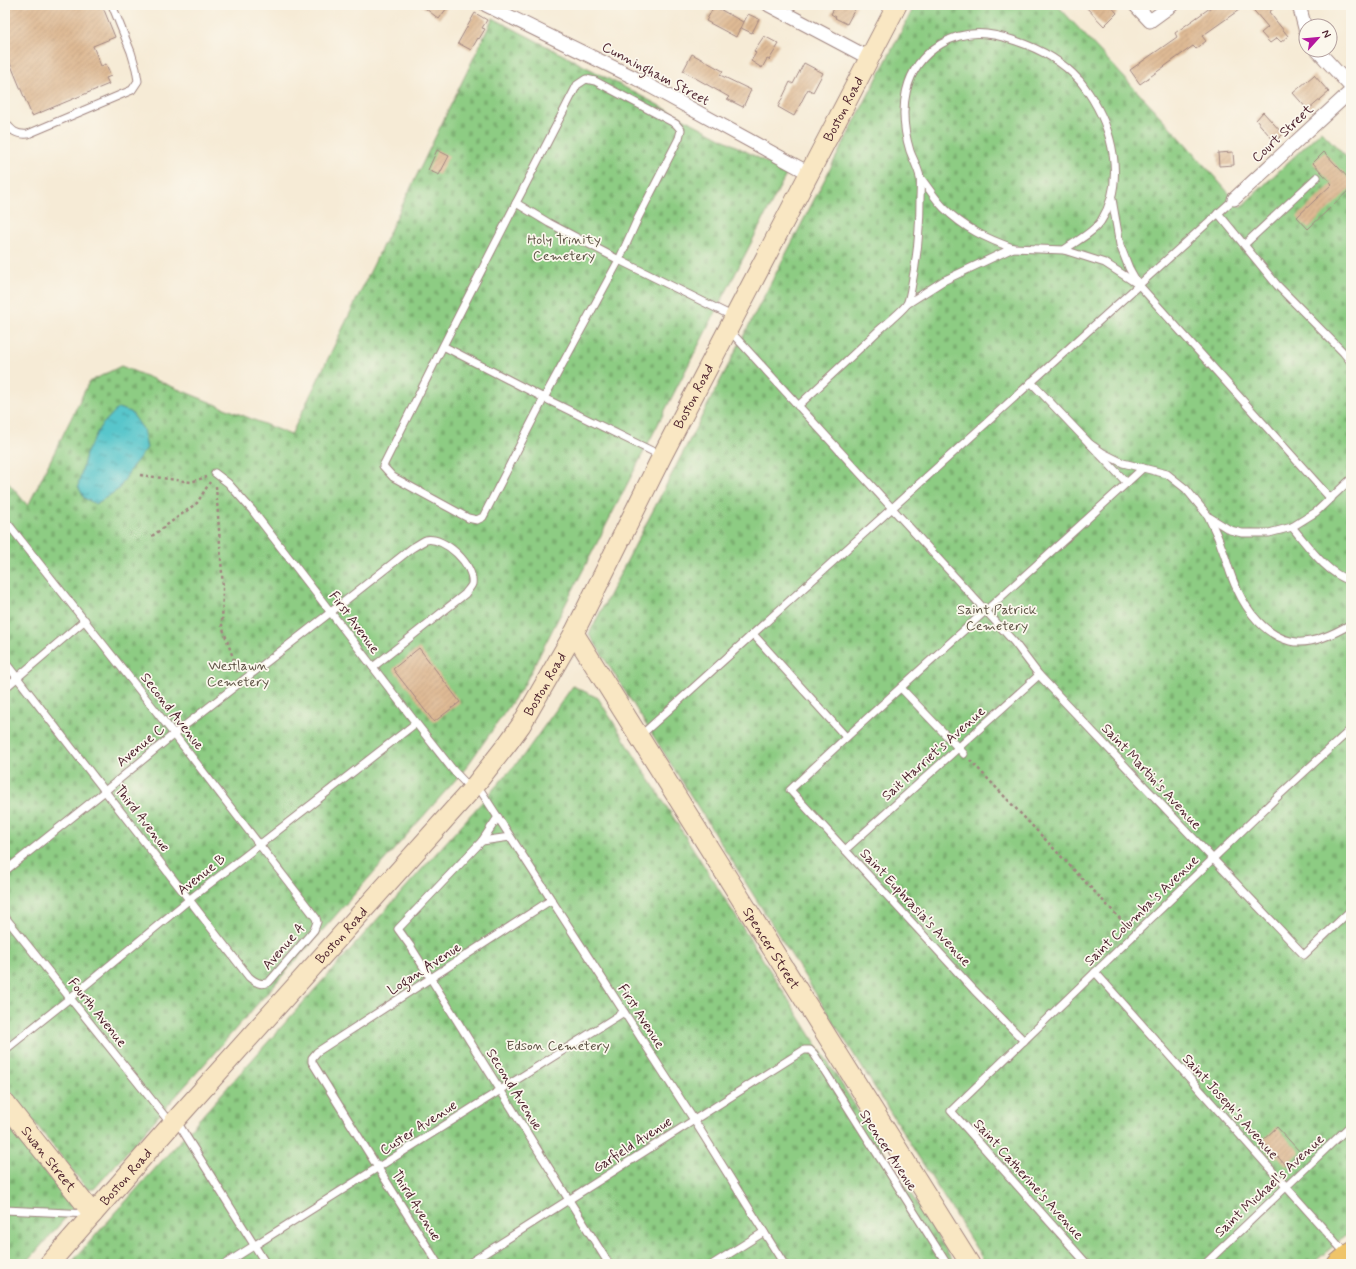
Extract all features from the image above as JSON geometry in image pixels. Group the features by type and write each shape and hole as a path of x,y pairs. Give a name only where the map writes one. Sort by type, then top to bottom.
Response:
{"main road":[{"name":"Boston Road","path":"49,1264 474,786 521,725 574,633 662,456 897,5"},
{"name":"Spencer Street","path":"574,633 638,738 970,1264"},
{"name":"Swan Street","path":"5,1103 93,1214"}],"street":[{"name":"Cunningham Street","path":"486,5 637,79 809,173"},
{"path":"769,5 869,58"},
{"path":"1135,5 1150,21 1172,5"},
{"path":"1299,5 1302,18"},
{"path":"1324,58 1351,87"},
{"name":"Court Street","path":"1234,199 1351,91"}],"lane":[{"path":"5,122 12,132 20,135 28,134 132,90 138,81 136,69 112,5"},
{"path":"1064,250 1090,232 1100,222 1112,198 1115,178 1112,147 1106,125 1093,100 1079,80 1056,60 1035,48 1005,37 982,32 963,35 942,43 928,53 918,63 908,84 904,104 905,126 910,150 920,176 943,207 958,221 975,233 993,241 1013,248 1064,250 1104,262 1139,285"},
{"path":"586,79 595,81 676,124 681,130 680,138 638,218 620,260 544,398 483,517 477,520 468,518 393,477 383,466 516,203 577,85 586,79"},
{"path":"907,304 916,265 920,228 920,176"},
{"path":"1245,244 1317,177"},
{"path":"1112,198 1120,245 1129,268 1139,285 1331,499"},
{"path":"638,738 1234,199"},
{"path":"516,203 549,223 620,260 731,323"},
{"path":"1218,213 1245,244 1277,285 1351,362"},
{"path":"798,406 907,304 943,281 1013,248"},
{"name":"Saint Martin's Avenue","path":"731,323 798,406 1014,642 1039,675 1304,955 1351,910"},
{"path":"443,346 662,456"},
{"path":"1031,382 1127,483"},
{"path":"1090,444 1112,458 1167,474 1176,480 1198,502 1209,518 1222,546 1236,589 1253,617 1276,636 1290,642 1305,642 1332,634 1351,624"},
{"path":"753,634 846,737 1143,468"},
{"name":"First Avenue","path":"215,473 248,505 446,762 474,786 498,817 694,1120 784,1264"},
{"path":"1209,518 1230,530 1242,533 1269,533 1292,527 1316,512 1351,479"},
{"name":"Second Avenue","path":"5,520 260,844 316,918 317,922"},
{"path":"1292,527 1327,566 1338,575 1351,582"},
{"name":"Avenue C","path":"5,871 174,734 412,548 426,540 437,541 450,547 464,563 471,575 472,584 466,594 373,667"},
{"path":"5,688 85,620"},
{"name":"Third Avenue","path":"5,662 249,977 258,984 264,984"},
{"name":"Sait Harriet's Avenue","path":"845,850 1039,675"},
{"path":"901,688 964,754"},
{"name":"Avenue B","path":"5,1050 190,899 416,722"},
{"name":"Saint Columba's Avenue","path":"951,1111 1213,859 1350,731"},
{"name":"Saint Euphrasia's Avenue","path":"846,737 790,790 974,990 1024,1041"},
{"path":"482,841 498,817"},
{"path":"482,841 510,837"},
{"name":"Second Avenue","path":"482,841 398,929 411,947 608,1264"},
{"name":"Logan Avenue","path":"312,1058 316,1052 551,900"},
{"name":"Fourth Avenue","path":"5,916 70,998 174,1122 266,1264"},
{"name":"Avenue A","path":"264,984 269,982 314,930 317,922"},
{"name":"Saint Joseph's Avenue","path":"1095,972 1286,1187 1346,1258"},
{"name":"Custer Avenue","path":"226,1264 624,1012"},
{"name":"Garfield Avenue","path":"468,1264 804,1050 810,1050"},
{"name":"Spencer Avenue","path":"810,1050 814,1054 947,1264"},
{"name":"Third Avenue","path":"312,1058 312,1062 438,1264"},
{"name":"Saint Catherine's Avenue","path":"951,1111 1088,1264"},
{"name":"Saint Michael's Avenue","path":"1205,1264 1351,1125"},
{"path":"5,1210 93,1214"},
{"path":"713,1264 764,1232"}],"path":[{"path":"140,475 191,482 215,473"},
{"path":"152,536 197,503 215,473"},
{"path":"215,473 216,502 224,588 222,626 242,682"},
{"path":"964,754 1135,934"}],"green space":[{"name":"Saint Patrick Cemetery","path":"915,5 1057,5 1183,141 1241,207 1321,131 1351,162 1351,1231 1312,1264 986,1264 589,634"},
{"name":"Westlawn Cemetery","path":"493,18 787,173 524,685 465,769 94,1189 87,1189 5,1085 5,479 28,506 89,382 121,366 291,435"},
{"name":"Edson Cemetery","path":"573,686 598,698 955,1264 70,1264 523,756"},
{"path":"5,1122 74,1208 25,1264 5,1264"}],"water":[{"path":"118,408 131,412 143,429 147,448 132,467 119,489 96,504 84,498 78,486 86,454 100,427"}],"building":[{"path":"5,5 102,5 115,37 93,46 101,66 106,64 111,76 106,78 109,84 32,116 5,51"},
{"path":"421,5 449,5 439,19"},
{"path":"836,5 857,5 847,24 835,18 836,17 831,14"},
{"path":"1084,5 1110,5 1117,13 1104,26"},
{"path":"1214,5 1246,5 1202,36 1206,41 1196,49 1193,46 1140,84 1130,70 1177,37 1175,33"},
{"path":"1249,5 1278,5 1269,12 1288,36 1281,42 1277,38 1270,43 1261,33 1268,27"},
{"path":"714,6 743,22 736,37 706,21"},
{"path":"475,13 487,20 482,28 485,29 471,50 458,43"},
{"path":"748,14 759,19 752,33 741,28"},
{"path":"764,36 779,44 762,68 751,61 756,53 754,51"},
{"path":"692,54 723,71 720,75 751,90 743,107 727,99 729,97 683,71"},
{"path":"804,63 823,73 813,92 808,89 794,116 778,107 790,82 793,84"},
{"path":"1314,75 1329,92 1308,110 1293,93"},
{"path":"1263,112 1283,134 1275,142 1256,120"},
{"path":"437,150 449,156 439,175 428,170"},
{"path":"1233,152 1234,165 1219,166 1218,153"},
{"path":"1324,152 1351,181 1351,188 1308,229 1297,217 1332,184 1313,163"},
{"path":"419,648 460,702 434,722 393,669"},
{"path":"1277,1127 1300,1152 1286,1166 1278,1157 1276,1159 1268,1151 1270,1149 1262,1141"}],"park label":[{"name":"Holy Trinity Cemetery","path":"564,248"}]}
